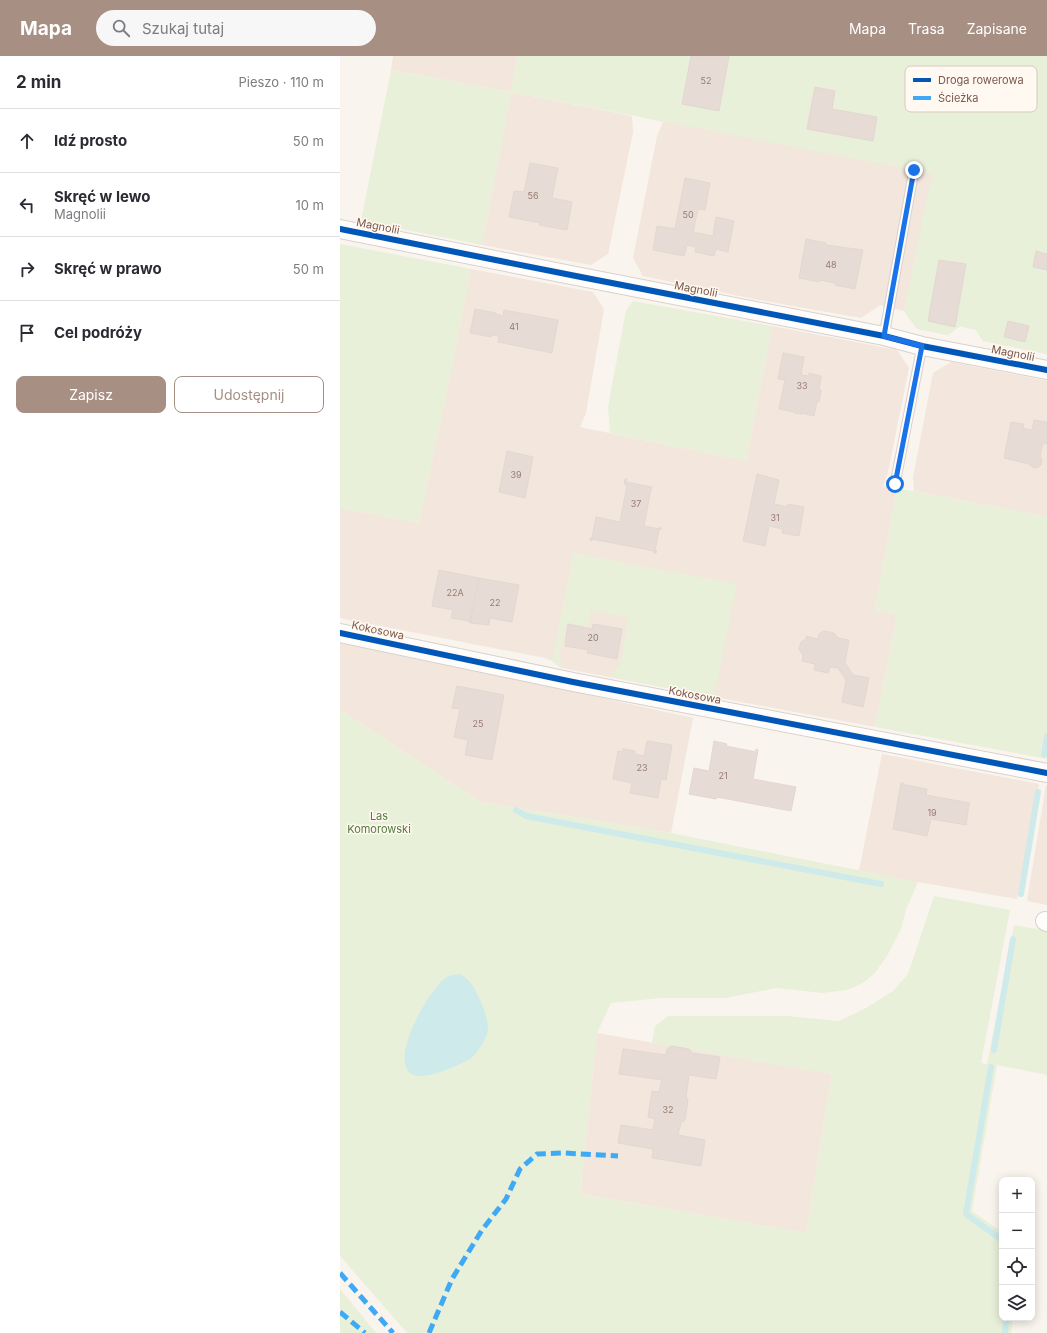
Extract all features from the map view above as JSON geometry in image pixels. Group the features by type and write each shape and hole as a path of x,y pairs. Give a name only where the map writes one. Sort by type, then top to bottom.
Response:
{"street":[{"name":"Magnolii","path":"340,229 884,336 922,346 1047,370"},
{"name":"Kokosowa","path":"340,633 573,682 1047,772"}],"lane":[{"path":"884,336 914,170"},
{"path":"895,484 922,346"}],"shaded area":[{"path":"393,56 518,56 511,92 391,70"},
{"path":"658,56 934,174 1047,354 983,341 976,330 960,326 948,335 917,329 904,311 880,305 861,318 754,299 643,276 633,258 657,136 663,122 646,118"},
{"path":"511,92 632,116 633,132 608,254 591,265 482,245"},
{"path":"471,269 593,292 604,309 586,413 580,427 746,461 772,326 897,350 909,368 888,472 883,486 897,489 875,610 897,615 875,727 561,668 545,658 340,618 340,508 419,523"},
{"path":"951,362 1047,381 1047,517 914,491 913,477 933,373"},
{"path":"340,640 693,718 671,833 481,802 340,710"},
{"path":"882,754 1039,784 1017,899 859,871"},
{"path":"1046,785 1047,786 1047,905 1027,901"},
{"path":"597,1033 832,1074 806,1233 580,1194"}],"green space":[{"path":"518,56 1047,56 1047,354 983,341 976,330 960,326 948,335 917,329 904,311 929,188 934,174 511,92"},
{"path":"391,70 511,92 482,245 361,221"},
{"path":"340,244 471,269 419,523 340,508"},
{"path":"633,301 772,326 746,461 610,433 608,407 626,310"},
{"path":"897,489 1047,517 1047,759 875,727 897,615 875,610"},
{"path":"573,553 737,584 714,697 611,677 621,660 629,617 591,611 588,627 567,623 560,651 561,668 552,661"},
{"name":"Las Komorowski","path":"340,710 481,802 671,833 918,882 906,910 901,929 887,956 875,973 863,983 847,990 822,993 777,988 725,998 662,998 611,1003 597,1033 580,1194 806,1233 832,1074 652,1043 655,1026 668,1016 787,1016 839,1021 866,1008 893,991 908,974 934,896 1010,910 981,1063 987,1064 1014,925 1047,931 1047,1075 997,1065 972,1211 999,1230 999,1321 1013,1321 1011,1333 407,1333 340,1256"},
{"path":"340,1289 376,1333 340,1333"}],"water":[{"path":"460,974 470,982 474,988 486,1014 488,1029 486,1037 482,1045 471,1058 466,1061 431,1075 414,1075 409,1072 405,1063 405,1052 408,1038 414,1024 429,997 443,980 447,977"}],"building":[{"path":"691,56 729,56 719,111 682,104"},
{"path":"815,87 835,91 832,109 877,117 873,141 807,129"},
{"path":"530,163 558,168 552,198 572,202 567,230 539,225 540,223 509,217 514,191 524,192"},
{"path":"685,178 710,183 705,210 698,209 693,232 713,236 716,217 734,221 728,252 716,249 714,256 695,252 696,247 687,245 684,256 653,250 657,226 675,229"},
{"path":"806,239 826,243 826,245 863,250 855,289 835,285 836,283 819,280 819,282 799,278"},
{"path":"1036,251 1047,254 1047,270 1033,267"},
{"path":"939,260 966,264 955,327 928,321"},
{"path":"475,309 496,313 503,316 504,310 558,320 552,353 498,342 499,336 492,335 491,337 470,333"},
{"path":"1008,321 1029,326 1025,342 1004,337"},
{"path":"783,353 804,357 801,375 809,376 809,373 821,376 819,402 817,401 814,416 779,409 785,380 778,379"},
{"path":"1034,420 1047,422 1047,444 1043,443 1040,456 1042,460 1041,465 1037,468 1032,467 1029,464 1004,458 1011,422 1024,424 1023,428 1032,430"},
{"path":"507,451 533,457 525,498 499,492"},
{"path":"757,474 779,480 774,504 787,507 788,504 804,507 799,536 782,533 783,529 769,526 765,546 743,541"},
{"path":"625,479 627,479 626,482 652,487 644,526 659,529 655,551 657,551 656,553 654,553 654,551 592,539 592,541 590,540 590,538 592,538 596,517 620,522 627,485 624,484"},
{"path":"439,570 479,578 470,623 469,621 451,618 453,610 432,606"},
{"path":"479,578 519,585 512,622 490,618 489,625 470,623"},
{"path":"568,624 592,629 593,624 622,629 617,659 587,653 588,650 565,646"},
{"path":"824,631 834,633 838,638 849,640 845,663 853,675 869,678 863,707 842,702 846,680 838,668 830,667 828,673 814,670 815,664 802,661 803,655 799,649 801,642 806,639 806,636 818,639 819,634"},
{"path":"457,686 504,695 492,760 465,755 468,740 454,737 460,709 452,708"},
{"path":"647,741 672,745 666,780 661,779 658,798 630,793 632,783 613,779 618,751 623,752 623,749 635,751 634,754 644,756"},
{"path":"714,741 727,744 726,746 756,752 756,749 758,750 753,779 796,787 791,811 717,797 716,799 689,794 694,768 709,771"},
{"path":"901,783 904,783 904,785 927,789 926,795 970,803 966,825 931,819 927,836 893,829"},
{"path":"671,1046 689,1049 692,1053 720,1057 716,1079 689,1075 686,1097 688,1100 685,1120 681,1123 678,1135 705,1140 701,1166 652,1158 653,1149 618,1143 621,1125 653,1130 655,1119 648,1117 652,1091 659,1092 662,1080 619,1074 623,1049 666,1055 667,1049"}],"waterway":[{"path":"1044,755 1047,736"},
{"path":"1021,894 1038,792"},
{"path":"516,810 526,816 881,884"},
{"path":"994,1050 1013,939"},
{"path":"991,1067 966,1214 999,1238"},
{"path":"1005,1333 1006,1321"}],"marked path":[{"path":"429,1333 452,1279 482,1230 506,1199 520,1169 537,1154 564,1153 618,1156"},
{"path":"340,1273 393,1333"},
{"path":"340,1312 365,1333"}],"cycle path":[{"path":"340,229 884,336 922,346 1047,370"},
{"path":"340,633 573,682 1047,773"}],"route":[{"path":"895,484 922,346 884,336 914,170"}]}
